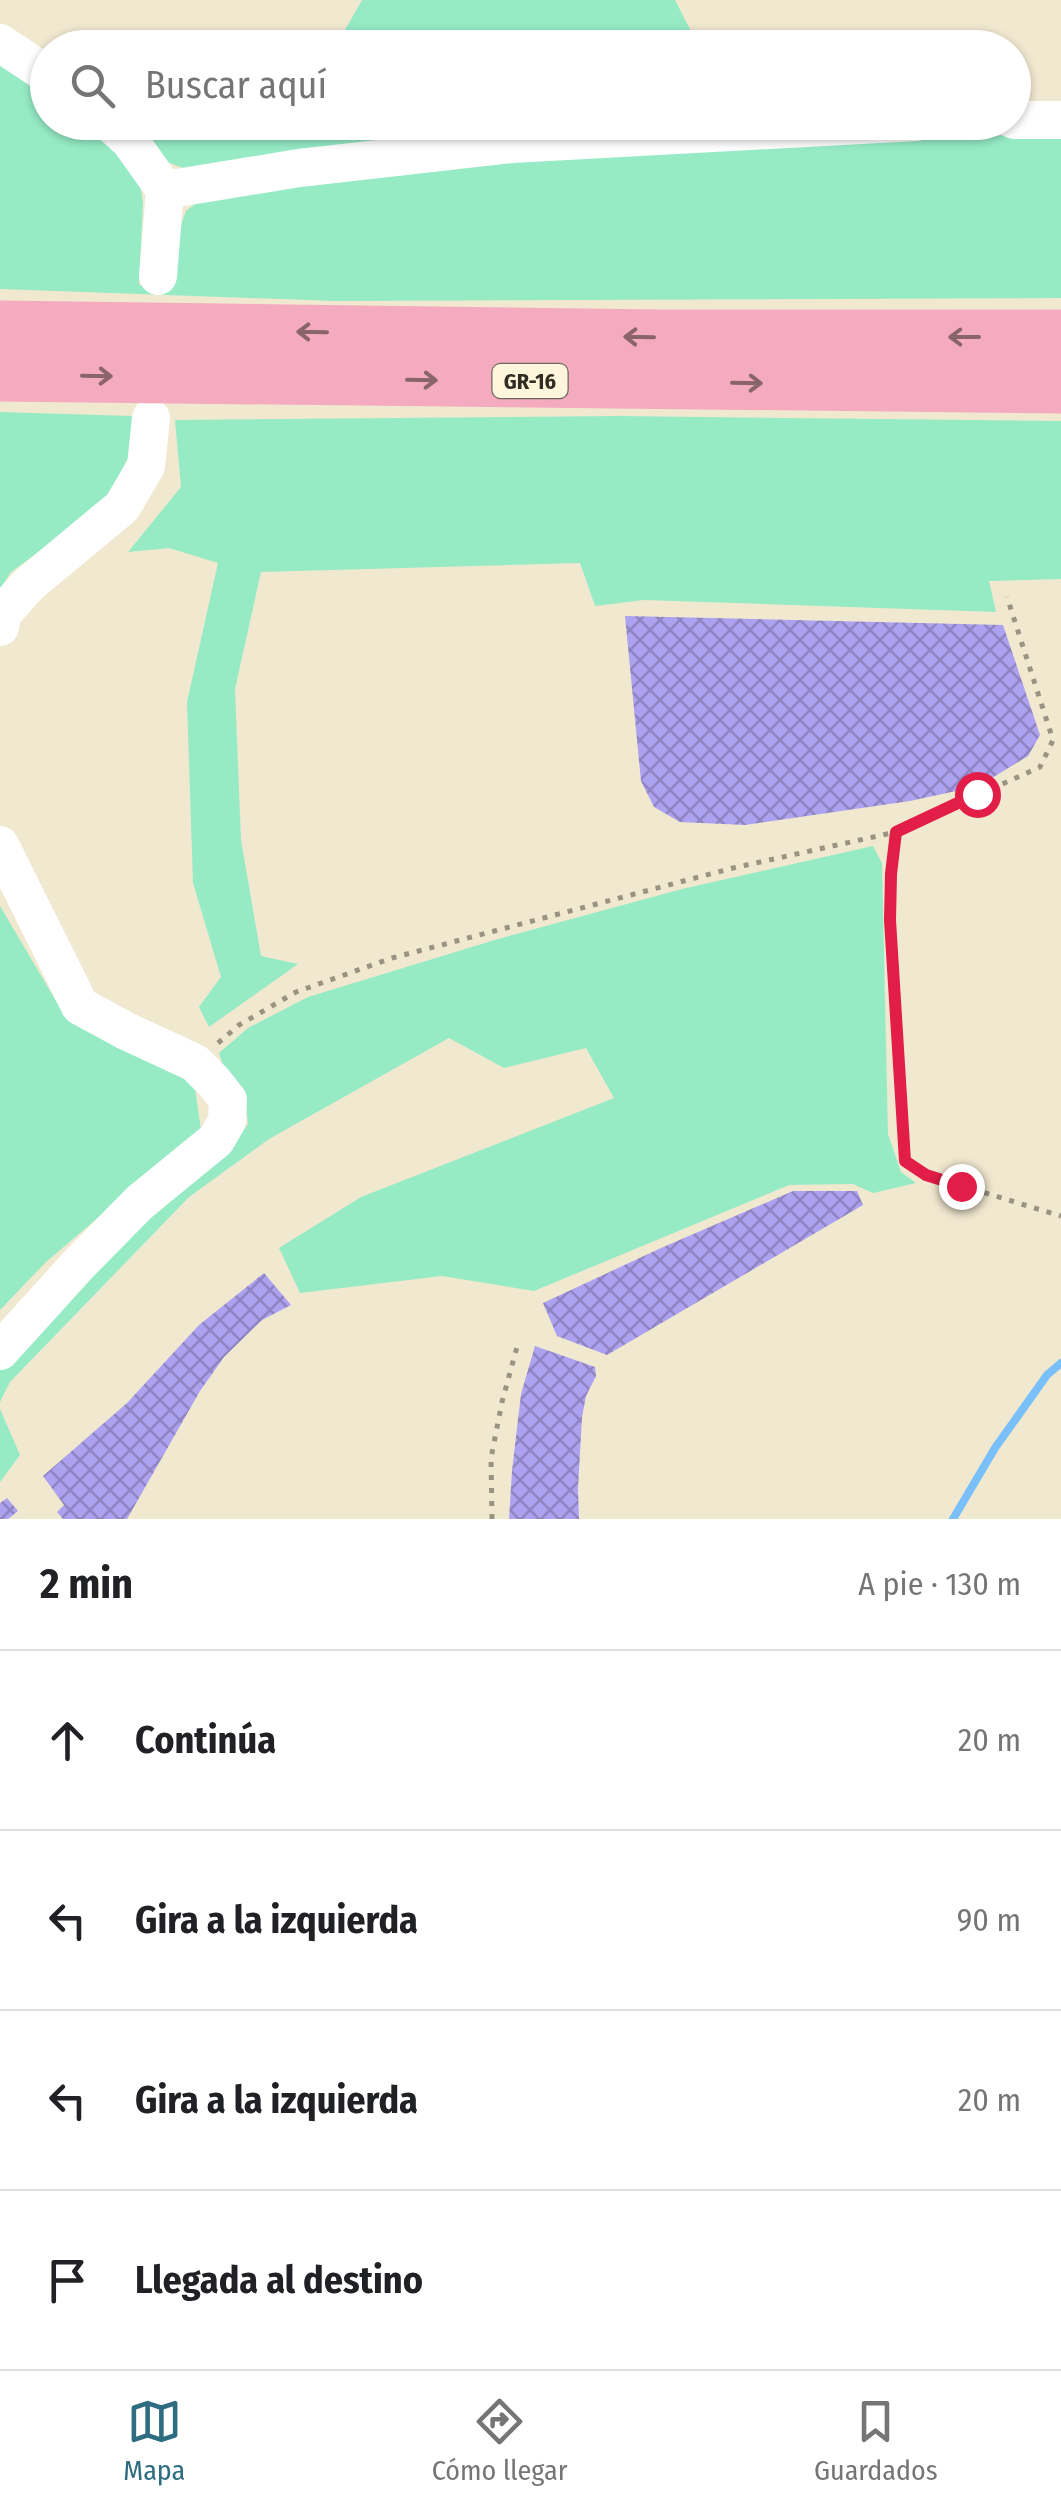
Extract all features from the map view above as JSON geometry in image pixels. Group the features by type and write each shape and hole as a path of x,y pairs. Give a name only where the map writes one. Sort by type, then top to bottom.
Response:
{"highway":[{"name":"GR-16","path":"0,328 658,337 1061,337"},
{"name":"GR-16","path":"0,374 1061,386"}],"street":[{"path":"0,43 30,63"},
{"path":"1031,120 1061,120"},
{"path":"129,140 165,190 158,276"},
{"path":"165,190 299,168 512,144 585,140"},
{"path":"0,627 4,614 28,586 122,507 146,466 151,418"},
{"path":"0,845 80,1006 196,1063 228,1100 227,1121 216,1140 140,1202 0,1352"}],"path":[{"path":"196,1063 239,1025 296,992 392,958 733,868 896,832 1040,767 1052,740 1006,598"},
{"path":"896,832 890,920 905,1161 926,1175 1061,1216"},
{"path":"492,1519 492,1458 517,1347"}],"green space":[{"path":"362,0 675,0 690,30 345,30"},
{"path":"0,57 30,75 30,140 111,140 138,173 143,202 139,285 173,287 173,247 186,211 212,191 554,155 753,141 1031,140 1031,135 1061,134 1061,298 335,301 0,289"},
{"path":"140,140 470,140 189,170 156,158"},
{"path":"0,412 133,416 128,458 111,494 11,572 0,589"},
{"path":"618,416 1061,421 1061,579 989,581 996,612 644,600 595,606 580,563 261,572 235,689 241,840 261,956 298,964 209,1027 199,1007 221,977 193,883 187,702 218,563 169,548 128,552 181,487 175,420"},
{"path":"873,846 882,863 888,1134 901,1172 916,1183 873,1193 853,1184 789,1185 534,1291 442,1276 300,1293 279,1248 361,1197 614,1098 586,1048 504,1068 449,1038 269,1139 189,1197 10,1382 0,1402 0,1365 105,1257 223,1157 248,1124 245,1095 223,1066 219,1053 248,1028 308,997 498,939 682,889"},
{"path":"0,906 66,1018 121,1049 194,1081 201,1130 46,1262 0,1310"},
{"path":"0,1409 20,1455 0,1482"}],"building":[{"path":"625,616 1003,625 1040,735 1028,756 979,786 910,801 745,825 680,822 654,807 641,781"},
{"path":"793,1191 857,1191 863,1205 607,1355 557,1336 543,1303"},
{"path":"264,1273 291,1305 262,1320 224,1357 200,1391 127,1519 63,1519 57,1512 64,1505 43,1476 127,1403 199,1325"},
{"path":"535,1346 595,1367 596,1376 586,1396 582,1417 579,1519 509,1519 521,1394"},
{"path":"7,1498 18,1511 8,1519 0,1519 0,1503"}],"waterway":[{"path":"953,1519 995,1448 1047,1375 1061,1363"}],"route":[{"path":"961,1186 926,1175 905,1161 890,920 891,874 896,832 977,794"}]}
